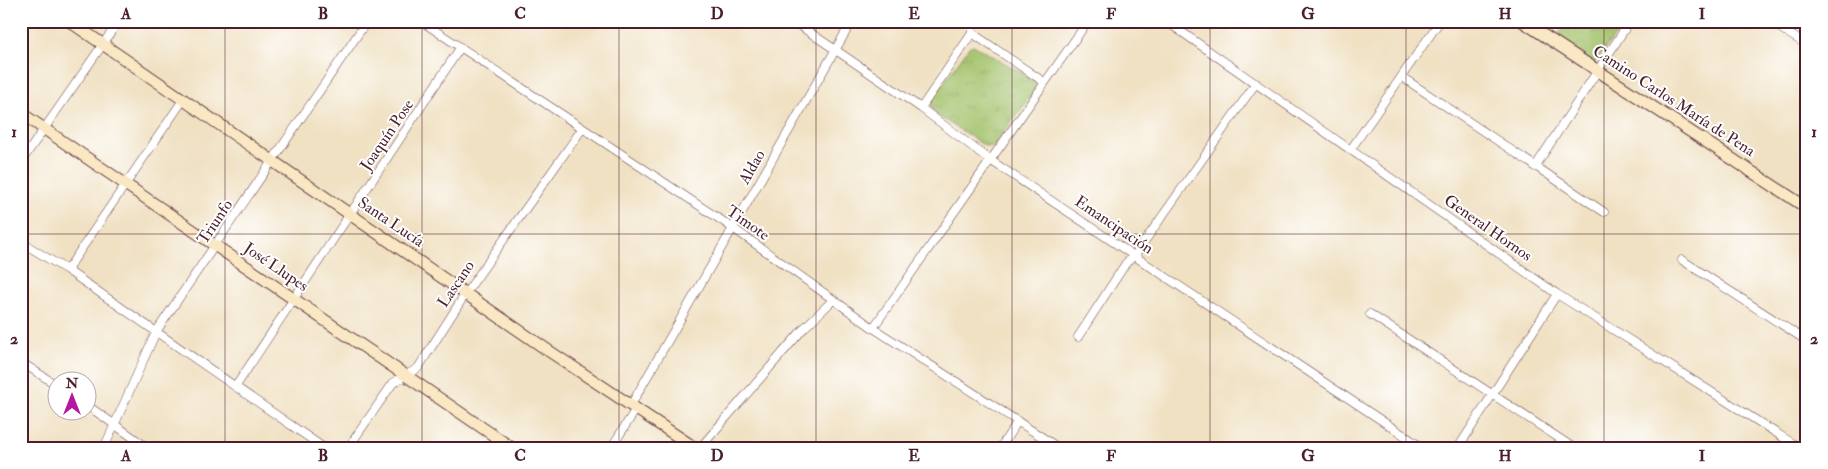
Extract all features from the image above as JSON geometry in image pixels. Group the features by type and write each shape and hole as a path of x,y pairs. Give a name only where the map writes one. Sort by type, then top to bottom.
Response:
{"street":[{"name":"Santa Lucía","path":"68,21 695,448"},
{"path":"21,162 119,21"},
{"name":"Triunfo","path":"104,448 156,332 367,21"},
{"name":"Timote","path":"421,21 733,228 873,328 1059,448"},
{"name":"Emancipación","path":"793,21 921,108 990,160 1423,448"},
{"name":"Aldao","path":"610,448 852,21"},
{"path":"921,108 972,33 971,21"},
{"path":"873,328 1088,21"},
{"name":"General Hornos","path":"1166,21 1557,294 1800,448"},
{"path":"1351,149 1440,21"},
{"name":"Camino Carlos María de Pena","path":"1522,21 1807,208"},
{"path":"1536,167 1630,21"},
{"path":"1769,21 1807,45"},
{"path":"972,33 1044,82"},
{"name":"Joaquín Pose","path":"236,386 460,48"},
{"path":"1402,76 1604,212"},
{"path":"1078,336 1126,264 1135,255 1256,83"},
{"path":"67,270 183,100"},
{"name":"José Llupes","path":"21,113 512,448"},
{"name":"Lascano","path":"348,448 393,384 418,368 466,293 582,129"},
{"path":"21,242 67,270 324,448"},
{"path":"1682,260 1807,340"},
{"path":"1458,448 1557,294"},
{"path":"700,448 804,328 834,300"},
{"path":"1370,314 1574,448"},
{"path":"21,362 48,380"},
{"path":"98,413 148,448"},
{"path":"1000,448 1018,421"}],"green space":[{"path":"1567,21 1626,21 1594,64 1556,38"},
{"path":"973,45 1033,79 1035,83 1034,92 993,147 985,146 935,114 931,106 933,98 969,47"}]}
